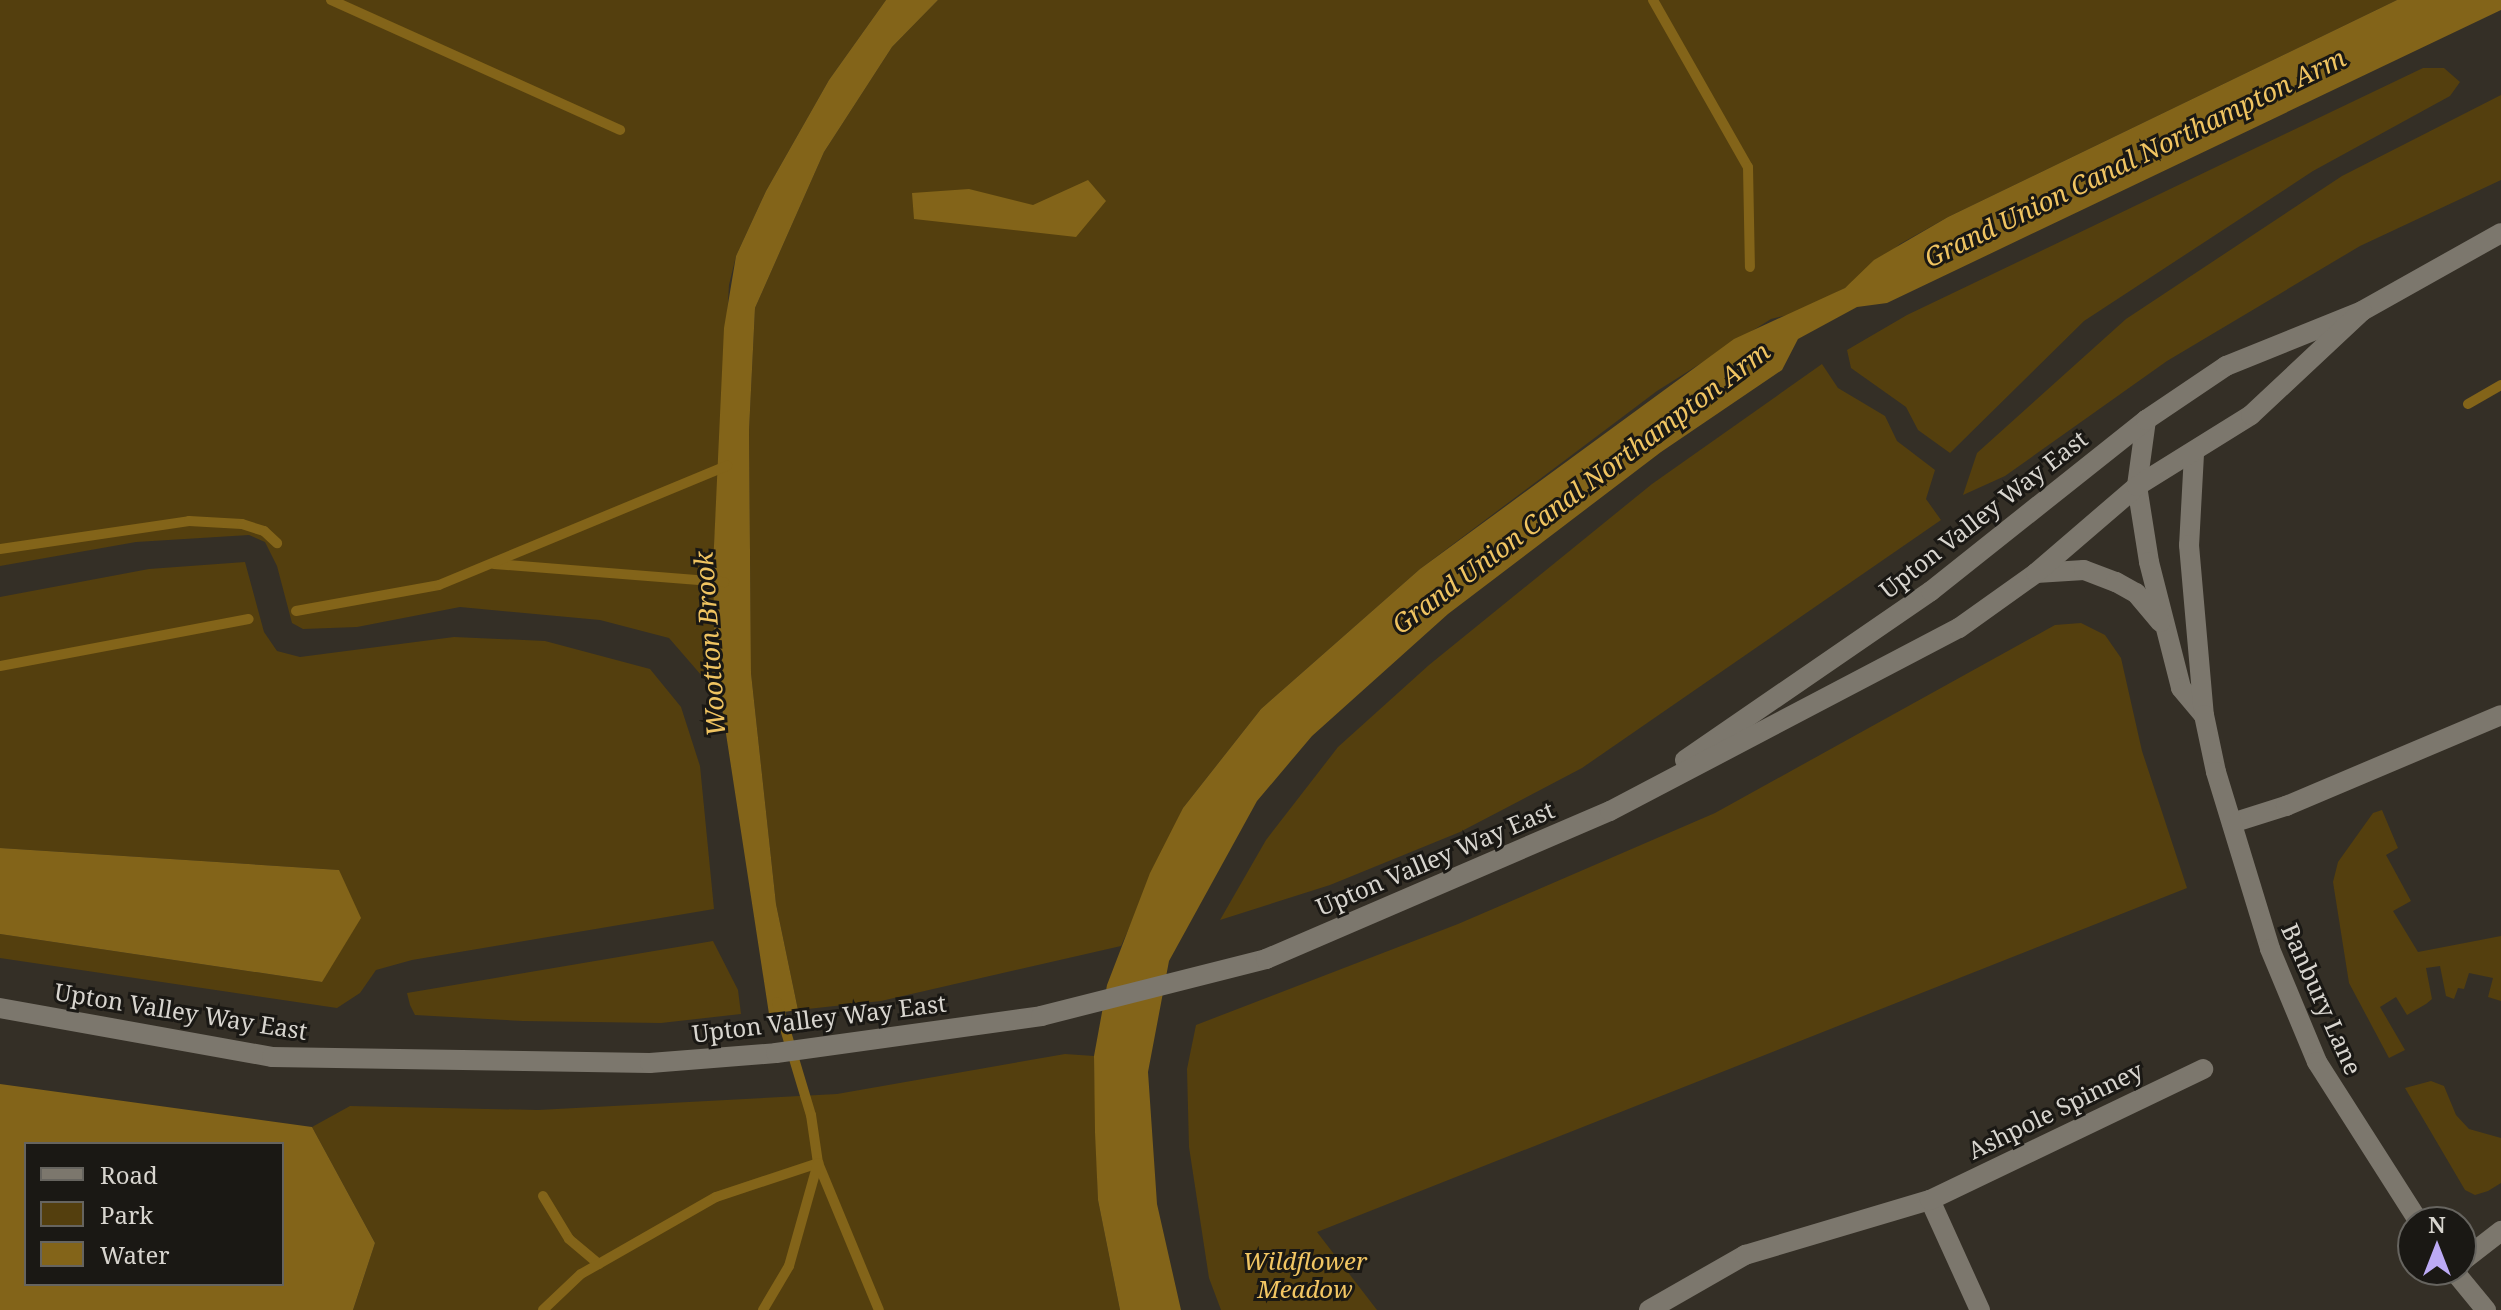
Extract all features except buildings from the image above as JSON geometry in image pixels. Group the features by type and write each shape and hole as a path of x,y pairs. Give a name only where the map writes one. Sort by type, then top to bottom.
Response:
{"street":[{"name":"Upton Valley Way East","path":"1610,811 1931,591 2146,420 2226,366 2362,311 2501,233"},
{"name":"Upton Valley Way East","path":"0,1008 272,1057 650,1063 897,1037 1041,1016 1266,959 1610,811 1959,628 2036,573 2137,486 2194,454 2251,415 2362,311"},
{"name":"Banbury Lane","path":"2146,420 2137,486 2162,625 2181,688 2204,715"},
{"name":"Banbury Lane","path":"2194,454 2189,545 2204,715 2232,823 2270,949 2317,1062 2409,1206"},
{"path":"2036,573 2084,570 2116,582 2136,593 2162,625"},
{"path":"2232,823 2286,806 2501,715"},
{"name":"Ashpole Spinney","path":"1649,1310 1745,1255 1930,1200 2203,1069"},
{"path":"1930,1200 1980,1310"},
{"path":"2477,1250 2501,1231"},
{"path":"2466,1286 2486,1310"}],"green space":[{"path":"0,0 886,0 829,80 766,191 736,256 729,285 713,567 721,698 669,638 600,620 460,607 357,627 303,629 292,623 277,566 265,542 249,535 136,542 0,566"},
{"path":"938,0 2397,0 1948,217 1900,244 1845,288 1796,313 1771,319 1657,391 1420,569 1261,709 1183,808 1121,946 881,1001 798,1010 776,904 751,673 749,431 755,308 824,152 892,47"},
{"path":"2423,68 2444,68 2460,82 2450,96 2313,171 2084,321 1950,453 1918,430 1906,407 1851,368 1847,350 1907,315"},
{"path":"2501,95 2501,180 2360,246 2167,361 2005,476 1963,495 1977,453 2126,319 2342,176"},
{"path":"1822,364 1838,388 1885,416 1897,441 1935,470 1926,499 1941,520 1582,768 1460,832 1330,885 1220,920 1266,840 1338,747 1429,665 1652,484"},
{"path":"245,562 264,632 277,651 300,657 454,637 545,641 650,669 681,707 700,766 714,909 412,960 376,970 360,993 337,1008 0,958 0,934 322,982 339,870 0,848 0,597 149,569"},
{"name":"Wildflower Meadow","path":"2081,623 2105,635 2121,658 2142,751 2187,888 1317,1232 1377,1310 1221,1310 1209,1278 1189,1147 1187,1069 1196,1025 1458,924 1715,813 2055,625"},
{"path":"2382,810 2398,848 2386,855 2411,901 2393,911 2418,952 2501,936 2501,1001 2488,997 2493,978 2469,973 2464,989 2458,988 2454,999 2446,996 2440,966 2426,968 2432,999 2407,1015 2396,997 2380,1007 2405,1050 2389,1058 2349,983 2333,882 2338,862 2373,813"},
{"path":"713,941 738,990 741,1014 661,1023 523,1021 415,1015 407,993"},
{"path":"1065,1054 1094,1056 1098,1200 1120,1310 353,1310 375,1243 312,1127 350,1106 538,1110 837,1094"},
{"path":"2431,1081 2444,1086 2456,1115 2469,1129 2501,1138 2501,1183 2488,1191 2475,1195 2465,1190 2405,1088"}],"water":[{"path":"886,0 938,0 892,47 824,152 755,308 749,431 751,673 776,904 798,1010 769,1014 715,662 713,567 724,328 736,256 766,191 829,80"},
{"name":"Grand Union Canal Northampton Arm","path":"2397,0 2501,0 2501,10 1887,303 1857,307 1798,339 1782,370 1661,452 1448,614 1312,736 1257,801 1169,961 1148,1072 1157,1204 1181,1310 1120,1310 1098,1200 1095,1132 1094,1056 1107,985 1150,873 1183,808 1261,709 1420,569 1734,339 1845,288 1874,260 1948,217"},
{"path":"1088,180 1106,201 1076,237 914,219 912,193 969,189 1033,205"},
{"path":"0,848 339,870 361,918 322,982 0,934"},
{"path":"0,1084 312,1127 375,1243 353,1310 0,1310"}],"waterway":[{"path":"331,0 620,130"},
{"path":"1653,0 1748,167 1750,267"},
{"path":"2468,404 2501,385"},
{"path":"296,611 439,585 727,466"},
{"path":"0,549 189,521 242,524 264,531 277,543"},
{"path":"494,564 724,582"},
{"path":"0,666 249,619"},
{"name":"Wootton Brook","path":"777,1002 811,1115 818,1163 879,1310"},
{"path":"543,1310 581,1274 716,1197 818,1163"},
{"path":"763,1310 789,1266 818,1163"},
{"path":"543,1196 569,1239 599,1264"}]}
